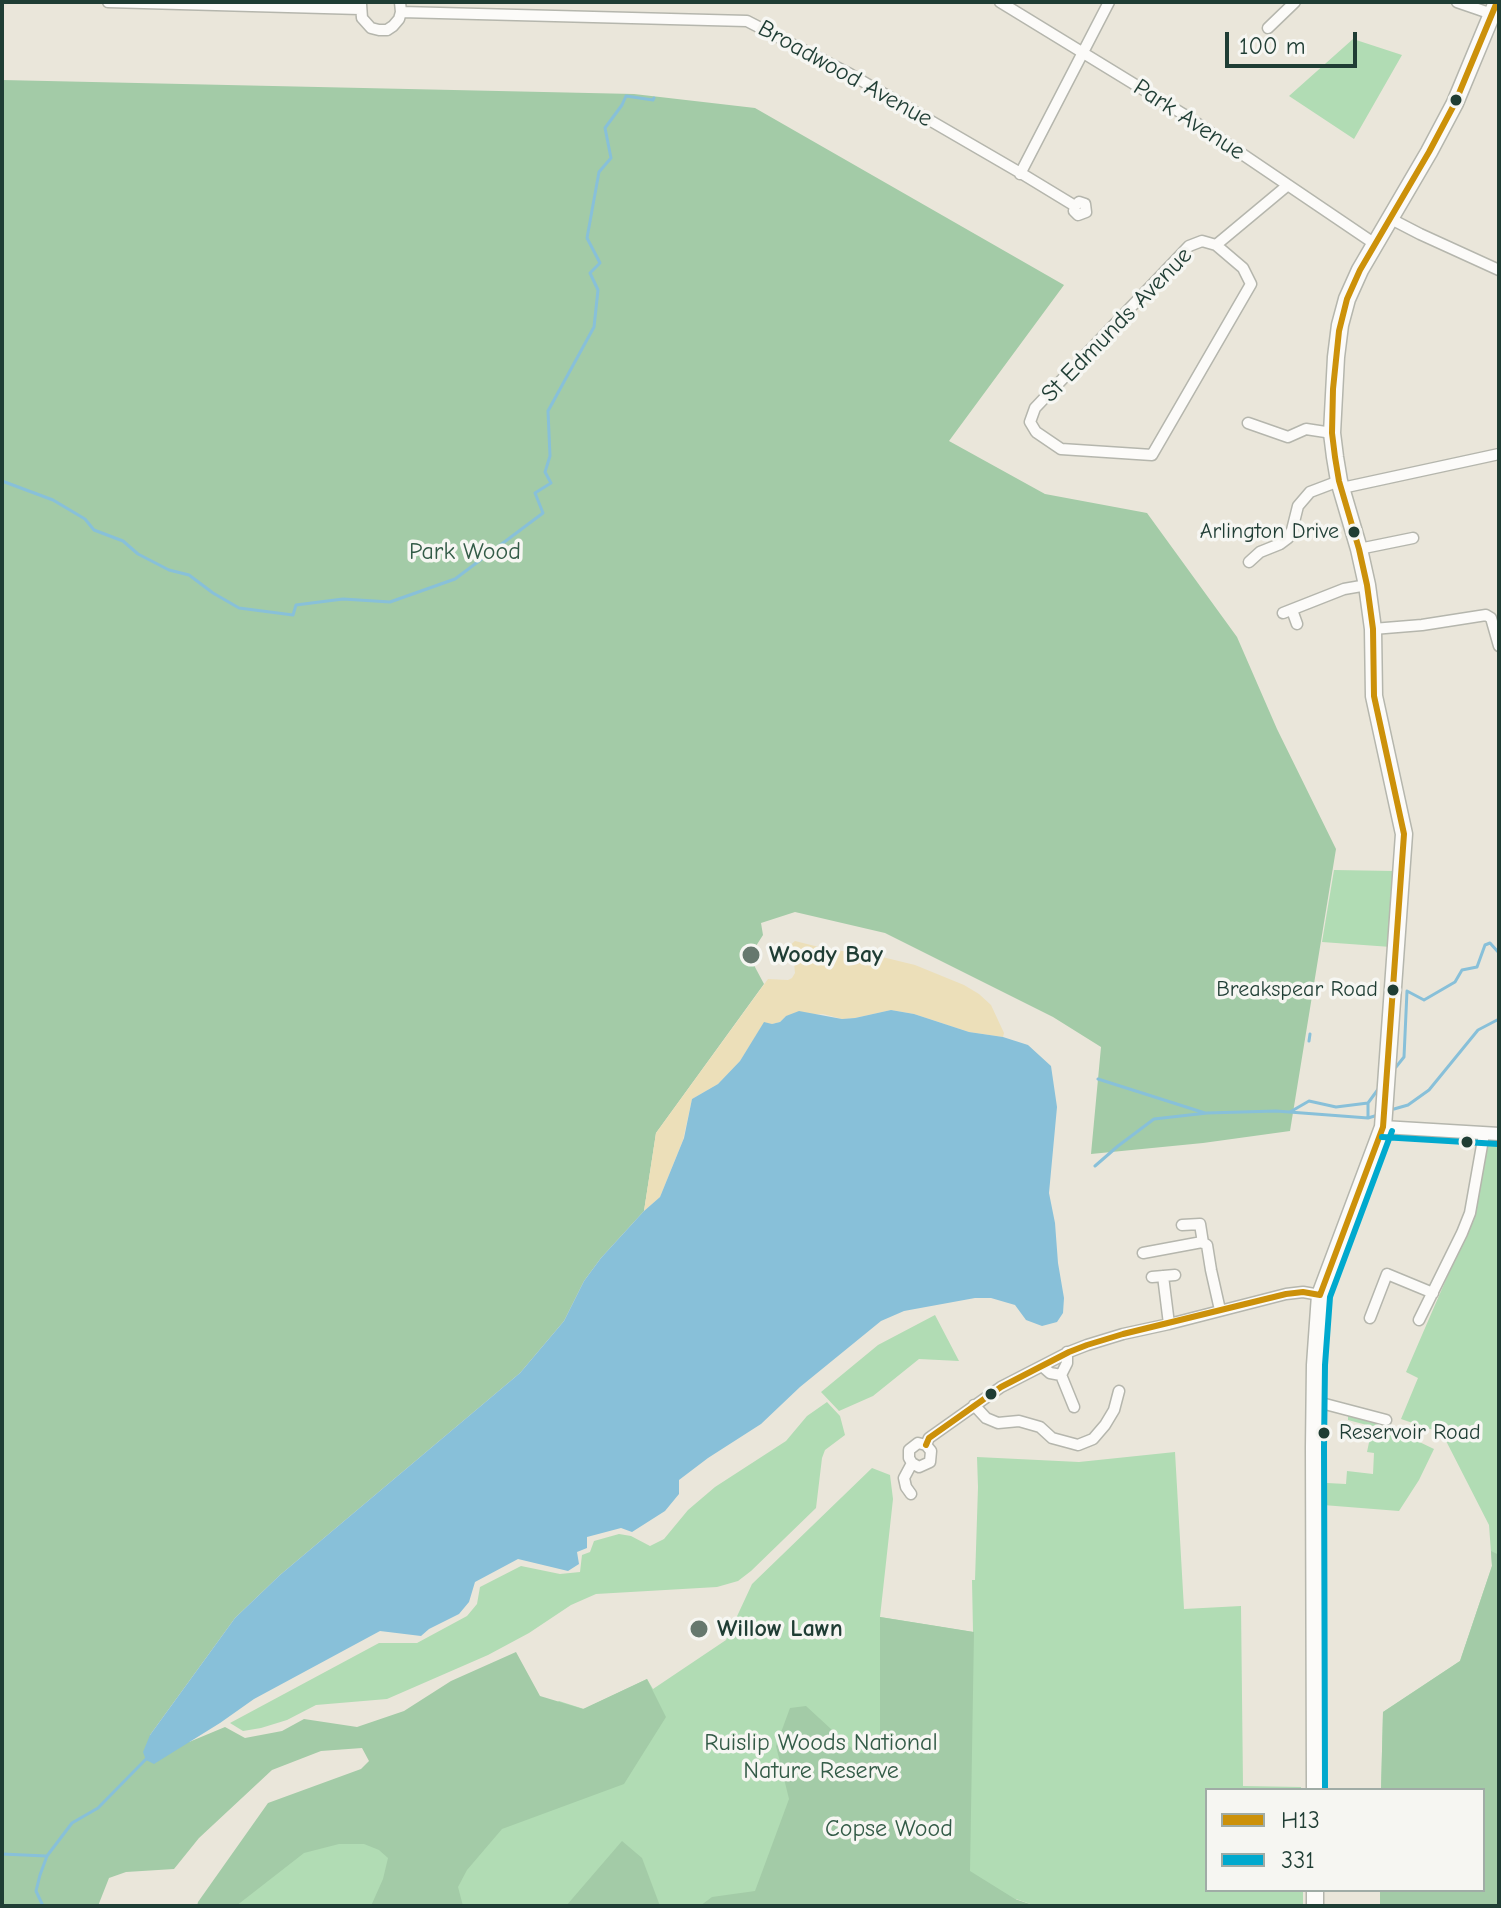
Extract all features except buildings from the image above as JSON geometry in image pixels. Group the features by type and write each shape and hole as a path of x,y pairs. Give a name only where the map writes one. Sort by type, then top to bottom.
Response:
{"main road":[{"path":"1315,1788 1314,1447 1320,1295 1383,1127 1404,834 1374,696 1373,629 1367,585 1340,484 1332,433 1333,389 1340,325 1347,299 1360,270 1455,103 1495,14"}],"street":[{"path":"108,2 361,5 366,24 379,30 393,26 399,19 400,7"},
{"name":"Park Avenue","path":"1000,2 1183,114 1375,244"},
{"path":"1020,174 1109,2"},
{"path":"1268,28 1295,2"},
{"path":"1457,2 1495,14"},
{"name":"Broadwood Avenue","path":"400,7 747,21 850,74 1075,206"},
{"name":"St Edmunds Avenue","path":"1216,245 1288,185"},
{"path":"1391,219 1499,270"},
{"name":"St Edmunds Avenue","path":"1202,241 1216,245 1243,268 1251,284 1152,455 1061,449 1036,432 1030,422 1035,408 1189,246 1202,241"},
{"path":"1248,423 1288,437 1306,429 1332,433"},
{"path":"1249,564 1260,552 1288,538 1298,506 1310,492 1499,454"},
{"path":"1359,549 1413,538"},
{"path":"1297,624 1288,611 1344,589 1367,585"},
{"path":"1373,629 1486,615 1495,617 1499,646"},
{"path":"1383,1127 1499,1134"},
{"path":"1419,1320 1470,1213 1484,1134"},
{"path":"1182,1225 1200,1224 1220,1310"},
{"path":"1143,1253 1203,1243"},
{"path":"1370,1318 1389,1270 1433,1293"},
{"path":"1169,1324 1158,1276 1175,1275"},
{"path":"926,1445 929,1438 1001,1387 1067,1352 1123,1334 1286,1294 1303,1292 1320,1295"},
{"path":"1067,1352 1067,1363 1061,1375 1074,1407"},
{"path":"1042,1366 1050,1373 1061,1375"},
{"path":"974,1405 986,1418 998,1423 1019,1421 1040,1427 1052,1438 1078,1445 1093,1439 1105,1425 1114,1410 1119,1391"},
{"path":"1316,1403 1386,1420"},
{"path":"918,1443 926,1445 932,1455 930,1462 923,1466 912,1463 908,1454 911,1447 918,1443"},
{"path":"911,1494 904,1478 912,1463"}],"green space":[{"path":"1353,39 1402,55 1354,139 1289,96"},
{"name":"Park Wood","path":"2,80 634,94 755,108 1064,285 949,441 1045,494 1147,513 1237,637 1277,729 1336,849 1290,1131 1203,1143 1091,1154 1101,1047 1053,1017 885,933 795,912 761,923 763,935 756,946 747,952 764,984 656,1133 644,1211 584,1281 564,1321 520,1373 280,1575 235,1618 150,1735 189,1742 225,1727 245,1738 282,1731 304,1719 357,1727 404,1711 451,1681 516,1652 540,1696 583,1709 647,1679 666,1717 624,1784 502,1829 467,1870 458,1887 463,1906 371,1906 388,1858 364,1844 339,1844 304,1853 236,1906 197,1906 268,1803 361,1769 369,1761 362,1748 321,1751 272,1770 199,1838 174,1869 126,1872 109,1878 98,1906 2,1906"},
{"path":"1334,870 1394,871 1391,947 1322,942"},
{"path":"1487,1136 1499,1136 1499,1906 1380,1906 1380,1892 1485,1892 1485,1788 1381,1788 1383,1712 1460,1661 1492,1566 1489,1525 1442,1433 1401,1419 1418,1378 1406,1372 1470,1224"},
{"path":"935,1315 959,1361 919,1359 873,1396 839,1411 821,1392 878,1345"},
{"path":"827,1402 840,1416 845,1435 825,1450 816,1508 738,1581 717,1587 596,1594 571,1605 488,1655 387,1699 316,1705 287,1720 243,1731 230,1723 379,1643 417,1643 467,1616 477,1604 480,1587 521,1566 560,1574 580,1572 582,1555 590,1552 594,1541 619,1534 631,1536 650,1546 664,1539 688,1510 715,1487 786,1441 807,1416"},
{"path":"1348,1414 1384,1425 1434,1449 1399,1511 1323,1505 1324,1454 1327,1454 1327,1483 1346,1484 1347,1471 1373,1474 1374,1453 1367,1452 1371,1433 1377,1434 1378,1428 1348,1420"},
{"name":"Ruislip Woods National Nature Reserve","path":"1175,1452 1184,1609 1241,1606 1243,1786 1301,1787 1205,1788 1205,1892 1303,1892 1303,1906 1036,1906 1016,1899 1014,1906 221,1906 235,1881 516,1738 559,1701 584,1709 647,1679 653,1689 726,1640 752,1584 872,1468 890,1475 893,1499 880,1617 973,1632 977,1457 1079,1462"},
{"path":"1491,1551 1499,1555 1499,1906 1380,1906 1380,1892 1485,1892 1485,1788 1381,1788 1383,1712 1460,1661 1492,1566"},
{"name":"Copse Wood","path":"880,1617 974,1632 970,1871 1015,1899 1036,1906 700,1906 712,1897 755,1891 789,1799 776,1746 790,1708 806,1706 857,1753 880,1752"},
{"path":"622,1841 642,1858 660,1906 566,1906"}],"sand":[{"path":"795,941 915,965 964,985 991,1005 1003,1037 969,1032 891,1010 842,1019 823,1014 786,1016 780,1022 764,1023 740,1061 718,1084 692,1099 683,1140 660,1197 644,1211 656,1133 768,979 792,978 795,973 793,953 788,947"}],"water":[{"path":"891,1010 1028,1045 1051,1066 1057,1107 1049,1193 1064,1298 1063,1313 1057,1322 1042,1326 1026,1320 1015,1305 991,1298 904,1311 881,1321 800,1387 761,1424 679,1480 679,1494 665,1511 632,1532 621,1528 587,1537 587,1548 577,1552 579,1564 568,1571 518,1559 475,1582 469,1602 459,1614 421,1636 380,1631 254,1699 154,1764 146,1760 143,1752 150,1735 235,1618 280,1575 520,1373 564,1321 584,1281 601,1258 660,1197 684,1138 692,1099 718,1084 740,1061 764,1022 780,1022 799,1011 842,1019"}],"waterway":[{"path":"2,481 53,500 85,519 94,530 123,541 138,554 169,570 189,575 239,608 293,615 296,605 343,599 390,602 455,579 543,513 535,493 551,483 545,472 550,456 548,411 594,327 598,290 590,273 600,263 587,238 599,172 611,158 605,128 626,96 654,98"},
{"path":"1396,1067 1404,1057 1407,991 1424,1000 1455,982 1462,970 1477,967 1485,945 1490,943 1499,953"},
{"path":"1394,1109 1408,1105 1429,1090 1478,1030 1499,1019"},
{"path":"1309,1041 1310,1034"},
{"path":"1098,1079 1205,1113"},
{"path":"1290,1112 1309,1101 1336,1107 1368,1103 1379,1088"},
{"path":"1368,1103 1368,1118"},
{"path":"1095,1166 1154,1119 1207,1113 1276,1111 1368,1118 1378,1115"},
{"path":"43,1906 36,1891 47,1856 72,1823 98,1808 148,1757"},
{"path":"2,1854 46,1856"}],"transit line":[{"name":"H13","path":"1320,1295 1383,1127 1404,834 1374,696 1373,629 1367,585 1335,457 1333,389 1339,331 1347,299 1360,270 1455,103 1497,2"},
{"name":"331","path":"1325,1788 1324,1447 1330,1297 1392,1131"},
{"name":"331","path":"1382,1137 1498,1144"},
{"name":"H13","path":"926,1445 929,1438 1001,1387 1087,1345 1286,1294 1303,1292 1320,1295"}],"place":[{"name":"Arlington Drive","path":"1354,532"},
{"name":"Woody Bay","path":"751,955"},
{"name":"Breakspear Road","path":"1393,990"},
{"name":"Reservoir Road","path":"1324,1433"},
{"name":"Willow Lawn","path":"699,1629"}]}
